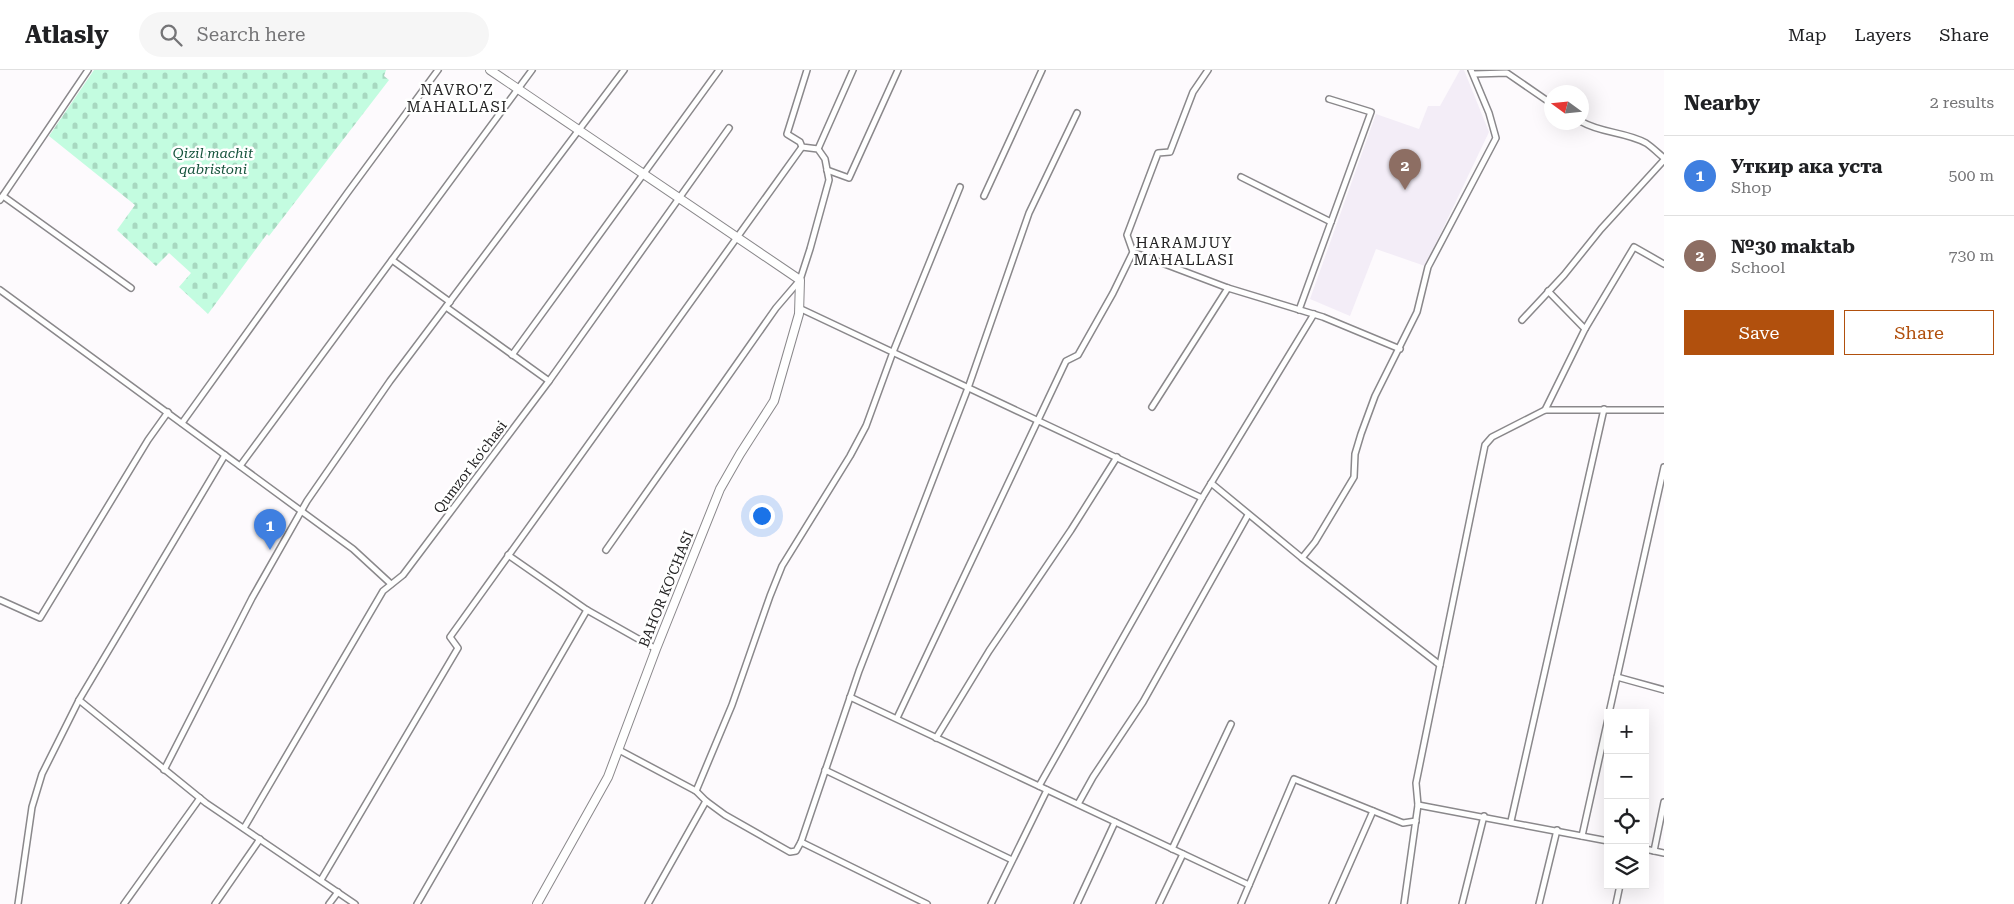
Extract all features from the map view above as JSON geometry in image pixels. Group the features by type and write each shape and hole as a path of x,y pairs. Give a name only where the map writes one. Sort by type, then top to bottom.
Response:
{"street":[{"path":"88,70 1,198 131,288"},
{"path":"182,423 438,70"},
{"path":"490,70 800,280"},
{"path":"240,466 532,70"},
{"path":"164,770 252,598 301,511 390,381 624,70"},
{"path":"512,355 719,70"},
{"path":"802,147 800,142 787,134 807,70"},
{"path":"818,149 853,70"},
{"path":"827,170 849,178 898,70"},
{"path":"984,196 1042,70"},
{"path":"897,718 1066,361 1078,355 1113,293 1133,252 1127,235 1158,153 1170,152 1193,92 1208,70"},
{"path":"1302,558 1315,542 1354,477 1355,454 1361,434 1375,396 1417,312 1428,267 1496,138 1489,113 1472,72 1507,73 1544,98"},
{"path":"1299,310 1371,112 1329,99"},
{"path":"619,750 696,790 706,801 726,815 790,852 796,851 801,842 850,697 968,388 1029,213 1077,114"},
{"path":"1522,320 1664,159 1646,143 1624,134 1589,126"},
{"name":"Qumzor ko'chasi","path":"244,828 382,590 403,575 549,381 729,128"},
{"path":"606,550 776,308 800,280 829,180 825,159 818,149 802,147"},
{"path":"321,880 458,648 450,637 802,147"},
{"path":"1241,177 1331,222"},
{"path":"696,790 732,705 782,566 862,434 960,187"},
{"path":"1545,410 1585,329 1634,247 1664,264"},
{"path":"1133,252 1228,288 1314,314 1400,349"},
{"path":"392,260 512,355 549,381"},
{"name":"BAHOR KO'CHASI","path":"537,904 608,777 656,649 720,489 774,402 799,308 800,280"},
{"path":"1152,407 1228,288"},
{"path":"0,290 353,549 391,584"},
{"path":"1548,292 1585,329"},
{"path":"799,308 1202,498"},
{"path":"1039,786 1202,498 1314,314"},
{"path":"1511,821 1604,409"},
{"path":"1404,904 1418,805 1416,783 1486,445 1492,436 1545,410 1664,410"},
{"path":"0,600 40,618 148,440 168,412"},
{"path":"18,904 32,807 42,774 79,700 225,455"},
{"path":"936,738 989,651 1072,530 1117,457"},
{"path":"1610,709 1664,467"},
{"path":"1211,483 1302,558 1440,665"},
{"path":"1078,804 1093,777 1143,702 1248,514"},
{"path":"508,555 587,610 656,649"},
{"path":"417,904 587,610"},
{"path":"1617,677 1664,690"},
{"path":"850,697 1249,885"},
{"path":"79,700 200,798 355,904"},
{"path":"1172,849 1230,724"},
{"path":"1582,836 1604,737"},
{"path":"825,770 1012,860"},
{"path":"1241,904 1294,779 1403,823 1416,821"},
{"path":"991,904 1047,790"},
{"path":"124,904 200,798"},
{"path":"648,904 706,801"},
{"path":"1654,851 1664,802"},
{"path":"1418,805 1511,821 1604,840"},
{"path":"1332,904 1373,810"},
{"path":"1462,904 1484,816"},
{"path":"1077,904 1115,822"},
{"path":"1539,904 1558,830"},
{"path":"215,904 260,839"},
{"path":"801,842 927,904"},
{"path":"1649,850 1664,853"},
{"path":"1159,904 1183,854"},
{"path":"1616,904 1619,889"},
{"path":"329,904 338,892"}],"shaded area":[{"path":"1460,70 1464,70 1489,132 1425,266 1376,249 1350,316 1310,299 1376,114 1419,129 1428,106 1440,106"}],"green space":[{"name":"Qizil machit qabristoni","path":"94,70 386,70 384,76 389,80 269,236 267,234 208,314 179,287 191,273 169,253 156,266 117,230 135,205 49,136"}],"place":[{"name":"№30 maktab","path":"1405,190"},
{"name":"Уткир ака уста","path":"270,550"}],"district":[{"name":"NAVRO'Z MAHALLASI","path":"457,98"},
{"name":"HARAMJUY MAHALLASI","path":"1184,252"}]}
